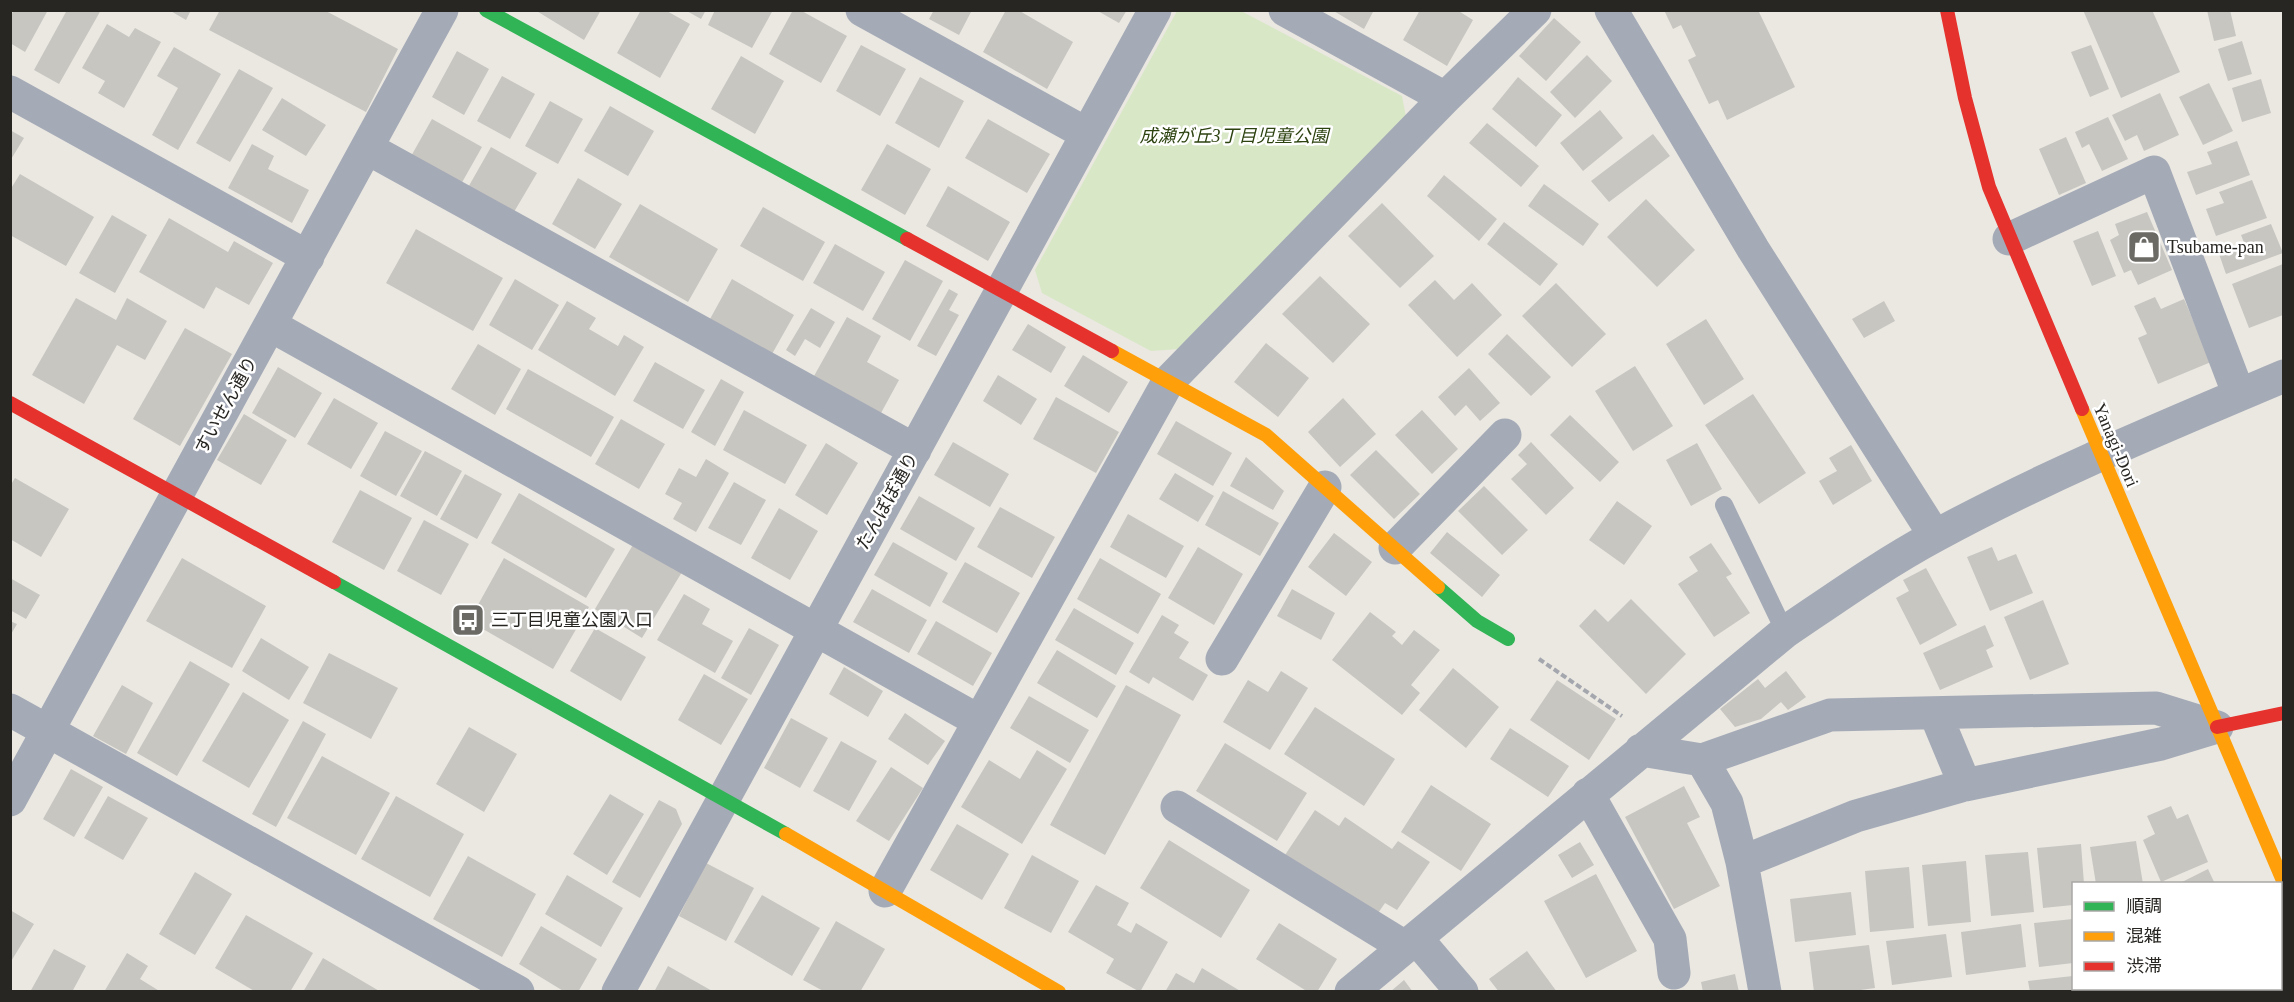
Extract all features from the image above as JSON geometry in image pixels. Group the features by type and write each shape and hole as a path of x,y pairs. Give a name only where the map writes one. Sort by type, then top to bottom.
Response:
{"street":[{"path":"486,10 1266,435 1477,621 1508,639"},
{"path":"862,10 1087,134"},
{"name":"たんぽぽ通り","path":"618,992 1155,10"},
{"path":"1285,10 1445,98"},
{"path":"885,891 1168,382 1445,98 1535,10"},
{"path":"1611,10 1754,249 1935,536"},
{"name":"Yanagi-Dori","path":"1947,10 1965,98 1989,187 2009,239 2283,883"},
{"name":"すいせん通り","path":"10,800 367,148 432,14"},
{"path":"10,92 308,256"},
{"path":"367,148 915,450"},
{"path":"2009,239 2154,172 2238,395"},
{"path":"270,325 979,721"},
{"path":"1352,992 1785,632 1854,585 1935,536 2101,454 2283,376"},
{"path":"10,403 724,798 1059,992"},
{"path":"1395,549 1505,435"},
{"path":"1222,659 1325,487"},
{"path":"1648,744 1702,760 1830,715 2156,708 2217,727"},
{"path":"10,710 518,992"},
{"path":"1935,712 1965,785"},
{"path":"1742,862 1856,816 1965,785 2161,744 2217,727 2283,714"},
{"path":"1702,760 1727,803 1742,862 1765,992"},
{"path":"1588,794 1670,939 1674,973"},
{"path":"1177,807 1410,942 1462,992"}],"lane":[{"path":"1724,505 1785,632"}],"path":[{"path":"1567,678 1648,744"}],"green space":[{"name":"成瀬が丘3丁目児童公園","path":"1177,11 1241,11 1402,96 1406,117 1179,349 1151,351 1042,293 1035,270"}],"building":[{"path":"14,10 48,10 25,52 10,43 10,17"},
{"path":"67,10 101,10 59,84 34,70"},
{"path":"169,10 191,10 186,20"},
{"path":"220,10 324,10 398,49 366,112 209,30"},
{"path":"535,10 601,10 584,40"},
{"path":"641,10 665,10 690,24 660,78 617,53"},
{"path":"685,10 706,10 701,19"},
{"path":"715,10 773,10 752,48 708,25"},
{"path":"793,10 800,10 847,36 821,83 769,54"},
{"path":"934,10 972,10 959,35 929,19"},
{"path":"1006,10 1018,10 1073,42 1047,89 983,52"},
{"path":"1096,10 1127,10 1119,23"},
{"path":"1332,10 1374,10 1364,29"},
{"path":"1420,10 1457,10 1473,20 1447,66 1403,40"},
{"path":"1664,10 1758,10 1795,87 1727,120 1718,100 1709,104 1688,60 1696,56 1681,25 1673,29"},
{"path":"2083,10 2152,10 2180,72 2121,98"},
{"path":"2207,10 2230,10 2236,36 2214,41"},
{"path":"1554,18 1581,42 1546,81 1519,56"},
{"path":"107,24 129,37 135,28 161,42 124,108 98,93 105,81 82,68"},
{"path":"2242,41 2252,74 2228,81 2218,49"},
{"path":"861,45 906,69 880,116 836,91"},
{"path":"2091,45 2109,89 2090,97 2071,52"},
{"path":"174,47 221,74 178,150 152,135 178,88 157,76"},
{"path":"457,51 489,69 464,115 432,97"},
{"path":"1587,55 1612,81 1575,118 1550,92"},
{"path":"741,56 784,81 755,134 711,109"},
{"path":"239,69 273,88 230,162 196,143"},
{"path":"502,76 535,94 510,139 477,121"},
{"path":"920,77 964,101 939,148 895,123"},
{"path":"1518,77 1562,115 1536,147 1492,109"},
{"path":"2261,79 2271,113 2242,122 2232,88"},
{"path":"2209,83 2233,131 2203,145 2179,97"},
{"path":"2160,93 2179,135 2144,151 2137,135 2125,141 2112,115"},
{"path":"282,98 326,125 306,156 262,130"},
{"path":"550,101 583,119 558,164 525,146"},
{"path":"610,106 654,131 628,176 584,151"},
{"path":"1600,110 1623,138 1583,171 1560,143"},
{"path":"2108,117 2128,159 2102,171 2089,144 2082,148 2075,132"},
{"path":"432,119 482,147 460,186 410,158"},
{"path":"988,119 1050,154 1027,193 965,158"},
{"path":"1487,123 1539,166 1521,187 1469,143"},
{"path":"10,130 24,138 10,161"},
{"path":"1653,134 1670,156 1609,202 1591,181"},
{"path":"2066,137 2086,183 2059,195 2039,149"},
{"path":"2237,141 2250,175 2196,195 2187,172 2212,164 2207,152"},
{"path":"252,144 274,156 268,169 309,190 292,223 228,188"},
{"path":"887,144 931,169 905,215 861,190"},
{"path":"491,147 537,173 511,217 466,191"},
{"path":"20,174 94,217 66,266 10,235 10,190"},
{"path":"1444,175 1497,219 1479,241 1427,196"},
{"path":"578,178 622,204 595,249 552,224"},
{"path":"2252,180 2267,218 2216,236 2206,209 2224,203 2219,192"},
{"path":"1544,184 1599,224 1583,246 1528,206"},
{"path":"948,186 1010,222 988,261 926,226"},
{"path":"1646,199 1695,250 1657,287 1607,237"},
{"path":"1382,203 1434,256 1400,288 1348,236"},
{"path":"640,204 718,249 688,302 609,257"},
{"path":"763,207 825,242 803,281 740,246"},
{"path":"2147,212 2172,270 2138,285 2131,270 2124,273 2110,240 2119,235 2115,224"},
{"path":"112,215 147,235 115,293 79,273"},
{"path":"169,218 228,252 234,241 273,263 249,305 216,287 204,309 139,272"},
{"path":"1504,222 1558,264 1540,286 1487,244"},
{"path":"2271,224 2283,253 2226,274 2219,254 2245,245 2241,235"},
{"path":"416,229 503,278 473,331 386,283"},
{"path":"2098,231 2116,276 2092,286 2073,241"},
{"path":"835,244 885,272 863,311 813,283"},
{"path":"905,260 943,281 910,341 872,319"},
{"path":"2283,264 2283,315 2249,328 2232,284"},
{"path":"1320,276 1370,324 1333,363 1282,314"},
{"path":"515,279 559,305 532,350 489,325"},
{"path":"732,279 794,315 772,354 710,319"},
{"path":"1435,280 1454,300 1472,283 1502,315 1457,357 1408,305"},
{"path":"1556,283 1606,334 1572,367 1522,316"},
{"path":"949,289 958,294 949,310 959,315 936,356 917,346"},
{"path":"2155,297 2161,309 2184,299 2211,362 2158,384 2138,338 2147,334 2134,306"},
{"path":"76,298 116,320 127,298 167,321 145,360 117,345 84,404 32,375"},
{"path":"567,301 596,318 589,329 618,346 624,335 644,347 615,396 538,350"},
{"path":"1884,301 1895,321 1864,338 1852,319"},
{"path":"811,308 835,322 820,348 805,339 795,356 786,350"},
{"path":"847,317 881,336 867,362 899,380 881,413 814,376"},
{"path":"1706,319 1744,379 1704,405 1666,344"},
{"path":"1028,324 1066,347 1051,373 1012,350"},
{"path":"185,328 232,354 180,446 133,419"},
{"path":"1507,334 1551,377 1531,396 1488,354"},
{"path":"1266,343 1309,378 1278,417 1234,382"},
{"path":"478,344 521,369 495,415 451,389"},
{"path":"1083,355 1128,382 1109,413 1064,386"},
{"path":"655,362 705,390 683,429 633,401"},
{"path":"1635,366 1673,426 1633,451 1595,391"},
{"path":"278,367 322,393 295,438 252,413"},
{"path":"1469,368 1500,403 1480,421 1466,405 1455,416 1438,397"},
{"path":"528,369 614,417 591,457 506,409"},
{"path":"998,375 1037,399 1021,425 983,401"},
{"path":"721,379 744,392 715,446 691,432"},
{"path":"1753,394 1806,473 1759,504 1705,425"},
{"path":"1056,397 1119,432 1096,473 1033,439"},
{"path":"334,398 378,423 351,469 307,444"},
{"path":"1343,398 1376,434 1340,467 1308,432"},
{"path":"744,410 807,445 785,484 723,450"},
{"path":"1422,410 1458,449 1432,474 1395,435"},
{"path":"244,414 287,440 261,485 217,460"},
{"path":"1570,415 1619,462 1600,482 1550,435"},
{"path":"621,419 665,444 639,489 595,464"},
{"path":"1176,421 1232,453 1213,486 1157,454"},
{"path":"385,431 422,451 396,496 360,476"},
{"path":"953,442 1009,474 990,507 934,475"},
{"path":"1531,442 1574,488 1546,515 1511,479 1527,464 1518,455"},
{"path":"826,443 858,463 827,515 795,495"},
{"path":"1697,443 1722,489 1691,506 1666,460"},
{"path":"1851,445 1872,481 1833,505 1819,481 1837,471 1829,458"},
{"path":"1376,450 1420,494 1394,519 1350,475"},
{"path":"425,451 462,471 437,516 400,496"},
{"path":"1246,457 1284,491 1273,510 1230,486"},
{"path":"706,459 729,473 696,532 673,519 682,503 665,494 679,468 696,477"},
{"path":"1175,473 1214,496 1198,522 1159,499"},
{"path":"465,474 502,494 477,539 440,519"},
{"path":"15,478 69,509 41,557 10,539 10,486"},
{"path":"734,482 766,500 741,545 708,528"},
{"path":"1484,486 1528,530 1502,555 1458,511"},
{"path":"360,490 412,518 384,570 332,542"},
{"path":"1223,491 1279,523 1260,556 1205,525"},
{"path":"519,493 615,549 586,598 491,543"},
{"path":"919,496 975,528 956,561 900,529"},
{"path":"1617,501 1652,526 1624,565 1589,540"},
{"path":"1000,507 1055,537 1032,578 977,547"},
{"path":"779,508 818,531 790,580 751,558"},
{"path":"1128,514 1184,546 1166,578 1110,547"},
{"path":"424,520 469,544 441,595 397,571"},
{"path":"1447,532 1500,575 1482,597 1430,553"},
{"path":"1334,533 1372,562 1346,596 1308,567"},
{"path":"893,542 948,573 930,607 874,575"},
{"path":"634,543 682,572 642,638 595,609"},
{"path":"1711,543 1732,574 1726,577 1750,613 1714,637 1678,584 1698,571 1689,557"},
{"path":"1198,547 1243,574 1214,625 1168,598"},
{"path":"1992,547 1998,561 2016,554 2033,593 1990,611 1967,557"},
{"path":"182,558 266,606 232,668 146,621"},
{"path":"504,558 589,607 553,669 469,621"},
{"path":"1100,558 1161,594 1138,634 1077,599"},
{"path":"965,562 1020,593 997,633 942,602"},
{"path":"1926,568 1957,625 1920,645 1896,598 1909,591 1903,580"},
{"path":"10,578 40,595 26,619 10,610"},
{"path":"872,589 927,620 909,653 853,622"},
{"path":"1292,589 1335,613 1321,640 1277,616"},
{"path":"684,594 710,609 702,624 733,641 715,673 657,640"},
{"path":"1631,599 1686,654 1646,694 1579,626 1595,609 1608,622"},
{"path":"2043,600 2069,664 2030,680 2004,617"},
{"path":"1074,608 1134,643 1116,675 1055,640"},
{"path":"1370,612 1396,632 1392,636 1402,645 1414,630 1440,650 1411,685 1420,693 1402,715 1332,660"},
{"path":"1162,615 1179,625 1174,633 1189,642 1179,658 1208,675 1193,701 1153,677 1149,684 1129,672"},
{"path":"10,621 17,624 10,636"},
{"path":"936,621 992,653 973,686 917,654"},
{"path":"1985,625 1994,646 1986,650 1993,667 1940,690 1923,653"},
{"path":"595,628 646,657 621,701 570,671"},
{"path":"749,628 779,645 751,695 721,678"},
{"path":"261,638 309,667 289,700 242,671"},
{"path":"1057,650 1116,686 1097,718 1037,683"},
{"path":"329,653 398,688 371,739 303,703"},
{"path":"190,661 230,684 177,776 137,753"},
{"path":"844,667 883,691 868,717 829,694"},
{"path":"1453,668 1499,707 1466,748 1419,710"},
{"path":"1281,671 1308,688 1270,750 1223,722 1248,680 1268,692"},
{"path":"1786,671 1806,697 1788,710 1781,702 1761,719 1735,727 1720,709 1758,679 1765,688"},
{"path":"704,674 748,699 721,745 678,720"},
{"path":"1557,680 1616,719 1589,760 1530,720"},
{"path":"122,685 153,703 126,754 93,736"},
{"path":"1126,685 1181,715 1105,855 1050,825"},
{"path":"243,692 289,720 249,788 202,761"},
{"path":"1029,696 1089,730 1070,763 1010,728"},
{"path":"1315,707 1395,759 1364,806 1284,754"},
{"path":"905,713 945,741 928,765 888,739"},
{"path":"791,718 828,738 800,788 764,768"},
{"path":"303,721 326,734 276,827 252,814"},
{"path":"469,727 517,754 484,812 436,784"},
{"path":"1510,728 1569,766 1548,797 1490,759"},
{"path":"841,741 877,761 849,811 813,791"},
{"path":"1225,743 1307,793 1277,841 1196,791"},
{"path":"1037,750 1067,769 1022,844 961,807 989,760 1020,779"},
{"path":"322,756 390,793 356,855 287,818"},
{"path":"891,767 923,788 889,841 856,821"},
{"path":"71,769 103,787 74,837 43,819"},
{"path":"1431,785 1491,824 1461,871 1401,832"},
{"path":"1684,786 1700,817 1687,823 1720,886 1674,909 1625,817"},
{"path":"610,794 644,814 607,875 573,854"},
{"path":"108,796 148,818 123,860 84,838"},
{"path":"396,796 464,834 430,897 361,859"},
{"path":"659,800 676,809 682,824 640,898 612,882"},
{"path":"2171,806 2177,819 2188,814 2208,862 2161,882 2143,840 2155,834 2147,816"},
{"path":"1315,810 1339,826 1345,817 1392,849 1398,841 1430,862 1397,910 1385,903 1376,916 1285,855"},
{"path":"957,824 1009,854 982,900 930,870"},
{"path":"1169,840 1250,890 1221,938 1140,888"},
{"path":"2136,841 2143,882 2096,882 2090,847"},
{"path":"1580,842 1594,865 1572,878 1558,855"},
{"path":"2081,844 2084,882 2072,882 2072,905 2043,908 2037,848"},
{"path":"2028,852 2034,912 1991,916 1985,855"},
{"path":"1032,855 1079,881 1051,933 1004,908"},
{"path":"468,856 536,894 502,957 433,919"},
{"path":"1966,861 1971,922 1928,926 1922,865"},
{"path":"706,863 754,888 726,941 679,916"},
{"path":"1909,867 1914,928 1870,932 1865,871"},
{"path":"2208,869 2214,882 2182,882"},
{"path":"195,872 232,894 195,955 159,934"},
{"path":"1596,874 1637,951 1586,978 1544,901"},
{"path":"567,875 623,908 601,947 545,914"},
{"path":"1096,885 1129,903 1117,925 1131,933 1136,923 1168,942 1140,992 1106,973 1114,959 1068,932"},
{"path":"1851,892 1856,935 1795,942 1790,899"},
{"path":"762,895 820,928 792,976 734,942"},
{"path":"10,910 34,924 10,963"},
{"path":"246,915 313,953 290,992 256,992 215,968"},
{"path":"2072,919 2072,963 2039,967 2034,923"},
{"path":"836,921 885,949 860,992 825,992 803,980"},
{"path":"1279,923 1337,959 1317,992 1308,992 1256,959"},
{"path":"2021,924 2026,967 1966,975 1961,932"},
{"path":"541,926 597,959 578,992 565,992 519,964"},
{"path":"1946,934 1952,977 1892,985 1886,941"},
{"path":"1869,945 1875,988 1846,992 1814,992 1809,952"},
{"path":"54,949 86,966 72,992 30,992"},
{"path":"1527,951 1557,992 1499,992 1489,979"},
{"path":"127,953 148,966 140,979 161,992 104,992"},
{"path":"323,958 381,992 303,992"},
{"path":"668,966 714,992 654,992"},
{"path":"1202,968 1242,992 1165,992 1176,973 1194,983"},
{"path":"1735,974 1739,992 1703,992 1701,982"},
{"path":"2072,976 2072,990 2091,990 2091,992 2030,992 2028,981"},
{"path":"1404,980 1413,992 1390,992"},
{"path":"2234,990 2264,990 2265,992 2232,992"}],"traffic: fast":[{"path":"486,10 907,239"},
{"path":"334,582 786,834"},
{"path":"1438,587 1477,621 1508,639"}],"traffic: slow":[{"path":"1112,351 1266,435 1438,587"},
{"path":"2082,409 2284,883"},
{"path":"786,834 1059,992"}],"traffic: jam":[{"path":"1947,10 1965,98 1989,187 2082,409"},
{"path":"907,239 1112,351"},
{"path":"10,403 334,582"},
{"path":"2217,727 2284,713"}],"place":[{"name":"Tsubame-pan","path":"2144,247"},
{"name":"三丁目児童公園入口","path":"468,620"}]}
